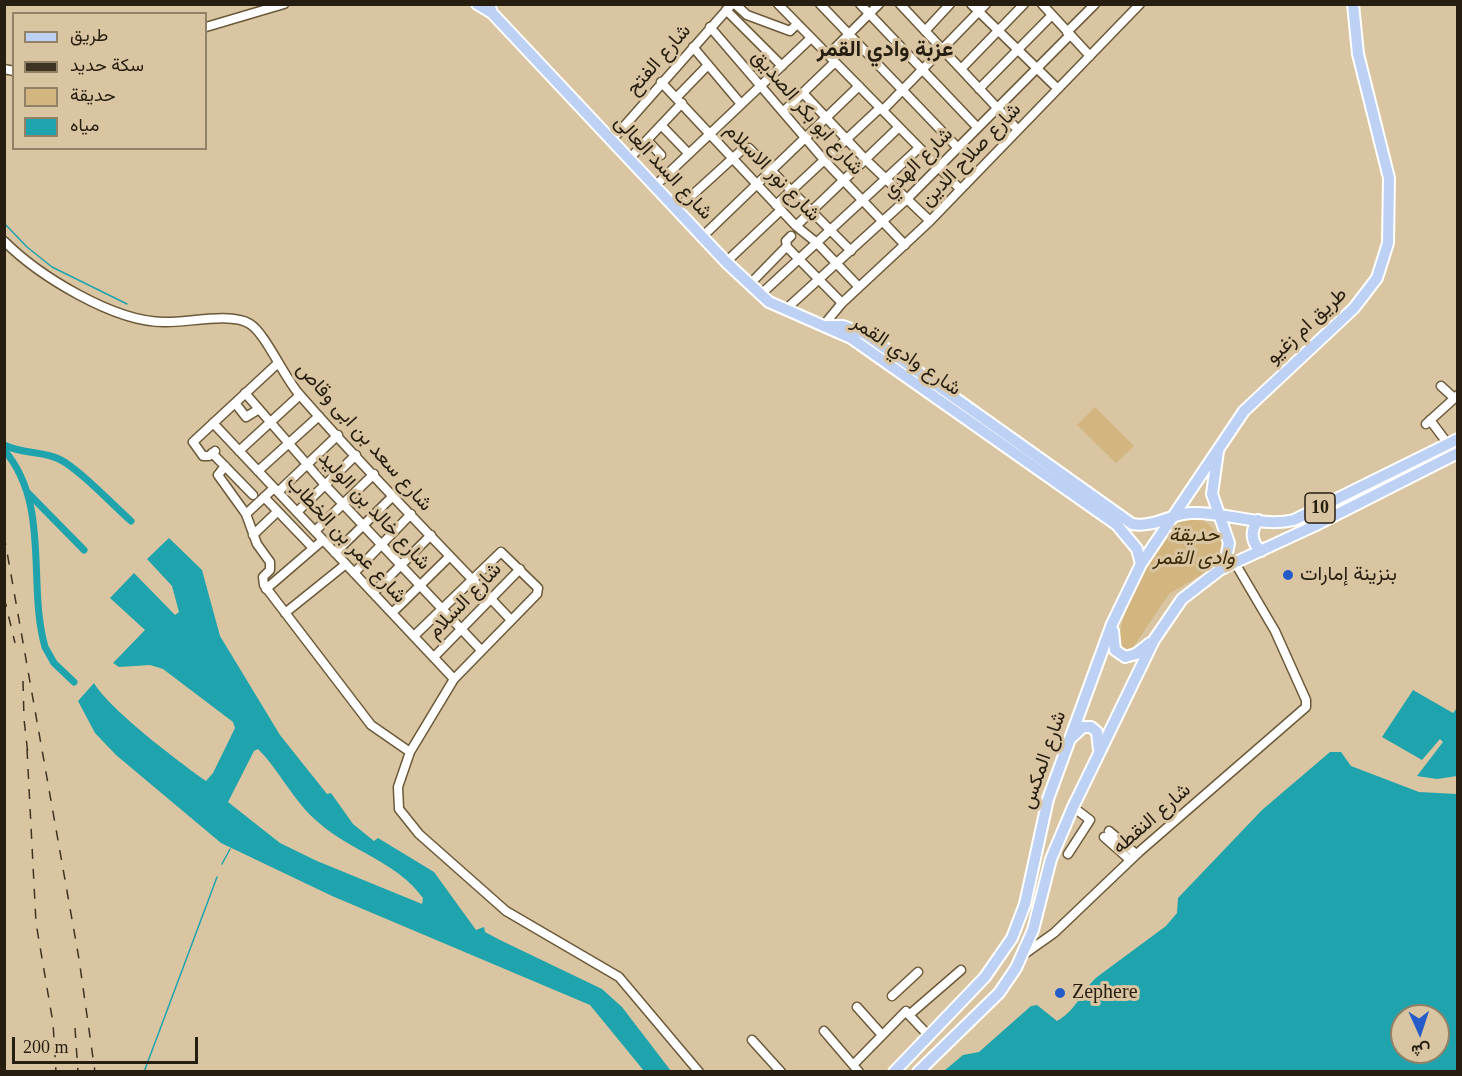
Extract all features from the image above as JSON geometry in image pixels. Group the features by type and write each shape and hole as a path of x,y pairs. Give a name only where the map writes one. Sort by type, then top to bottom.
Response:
{"main road":[{"name":"شارع السد العالى","path":"477,4 491,9 749,285 760,295 785,310 823,326"},
{"name":"طريق ام زغيو","path":"1219,447 1257,397 1367,294 1384,261 1390,224 1389,178 1358,54 1353,4"},
{"name":"شارع وادي القمر","path":"823,326 843,326 865,334 1127,522 1144,526 1170,520"},
{"name":"شارع وادي القمر","path":"823,326 858,343 1117,525 1132,542 1141,564"},
{"name":"10","path":"1170,520 1189,513 1279,522 1294,520 1453,442"},
{"path":"1219,447 1212,494 1229,543 1224,568"},
{"name":"شارع المكس","path":"894,1071 992,968 1017,927 1025,904 1048,799 1112,624 1141,564 1219,447"},
{"name":"10","path":"1235,563 1458,453"},
{"path":"1425,455 1432,466"},
{"path":"1258,520 1252,530 1252,538 1261,551"},
{"path":"918,1071 999,993 1023,955 1051,859 1099,750 1154,640 1182,599 1207,578 1235,563"},
{"path":"1112,624 1115,650 1125,657 1136,654 1154,640"},
{"path":"1068,740 1083,727 1091,726 1097,732 1099,750"}],"street":[{"path":"207,27 284,4"},
{"path":"778,4 960,189"},
{"path":"820,4 957,147"},
{"path":"860,4 977,127"},
{"path":"828,55 879,4"},
{"path":"925,31 950,4"},
{"path":"971,4 1058,89"},
{"path":"726,262 779,207 792,190 902,90 986,4"},
{"path":"961,69 1024,4"},
{"name":"شارع الهدي","path":"785,310 907,199 1036,69 1095,4"},
{"name":"شارع صلاح الدين","path":"823,326 842,303 930,220 1137,5"},
{"path":"731,6 788,32 797,24"},
{"path":"731,6 739,23 782,66"},
{"name":"شارع الفتح","path":"612,140 661,82 731,6"},
{"path":"906,6 942,50 1018,130"},
{"path":"979,89 1017,50 1048,9 1090,56"},
{"path":"739,23 747,15"},
{"name":"شارع ابو بكر الصديق","path":"710,27 825,161 905,244"},
{"path":"656,186 812,38"},
{"path":"693,47 741,104"},
{"path":"784,111 835,62"},
{"path":"630,158 661,125 708,66"},
{"name":"شارع نور الاسلام","path":"661,82 796,226 817,243 860,287"},
{"path":"702,237 859,86"},
{"path":"803,93 846,140 930,220"},
{"path":"661,125 689,154"},
{"path":"796,226 899,127"},
{"path":"647,140 661,155"},
{"path":"677,209 733,158 749,148 851,251"},
{"path":"760,295 919,148"},
{"path":"791,236 786,242 787,247 842,303"},
{"name":"شارع سعد بن ابى وقاص","path":"4,241 46,275 108,307 155,322 230,319 246,321 258,332 277,364 300,395 511,620"},
{"path":"749,285 787,247"},
{"path":"253,495 214,452 202,456 194,446 194,441 277,364"},
{"path":"1441,386 1456,397 1428,422 1453,442"},
{"name":"شارع خالد بن الوليد","path":"245,393 325,485 481,650"},
{"path":"239,451 300,395"},
{"path":"235,403 246,417 259,409"},
{"path":"258,471 319,416"},
{"name":"شارع عمر بن الخطاب","path":"213,423 454,679"},
{"path":"246,514 307,464 338,435"},
{"path":"297,512 356,455"},
{"path":"225,466 218,475 246,514 253,535 270,562 270,570 263,581 266,589 371,725 411,752"},
{"path":"315,531 374,474"},
{"path":"230,489 239,481"},
{"path":"335,553 394,495"},
{"path":"264,497 313,548"},
{"path":"253,535 277,512"},
{"path":"354,573 411,514"},
{"path":"373,593 430,535"},
{"path":"266,589 323,540"},
{"path":"414,636 500,553 504,553 538,588 537,594 454,679 411,752 396,794 402,816 506,911 619,977 699,1071"},
{"path":"392,613 450,556"},
{"name":"شارع النقطه","path":"1023,955 1048,938 1133,857 1304,709 1307,702 1275,631 1235,563"},
{"path":"285,613 346,564"},
{"name":"شارع السلام","path":"434,657 520,569"},
{"path":"1068,854 1090,820 1073,807"},
{"path":"1106,834 1133,857"},
{"path":"824,1031 854,1069 882,1035 961,970"},
{"path":"892,996 918,972"},
{"path":"857,1007 882,1035"},
{"path":"908,1013 929,1036"},
{"path":"752,1040 781,1071"}],"green space":[{"path":"1095,407 1134,446 1116,463 1077,425"},
{"name":"حديقة وادى القمر","path":"1197,516 1211,526 1220,538 1222,545 1219,559 1214,567 1169,594 1134,646 1128,649 1122,648 1120,636 1123,620 1149,561 1180,521"}],"water":[{"path":"169,538 202,570 220,636 280,735 327,794 331,793 353,824 374,841 378,838 434,872 476,930 484,927 485,932 500,940 602,989 622,1007 671,1071 644,1071 590,1005 332,896 221,843 116,755 95,733 78,701 94,683 130,721 206,781 213,773 235,728 233,722 163,669 150,665 119,667 113,663 145,630 110,598 134,573 175,615 179,612 172,586 147,559","holes":["258,749 294,796 319,823 345,842 400,875 423,898 422,904 317,861 280,843 228,802 254,751"]},
{"path":"1413,690 1453,713 1457,708 1457,776 1437,779 1417,776 1443,742 1440,739 1422,760 1382,737"},
{"path":"1330,752 1341,752 1351,766 1419,792 1457,794 1457,1071 944,1071 963,1055 979,1052 1031,1006 1037,1005 1057,1021 1064,1016 1097,977 1166,926 1177,913 1178,898 1262,810"}],"waterway":[{"path":"4,223 27,247 52,267 127,304"},
{"path":"4,445 59,459 85,478 131,521"},
{"path":"4,450 19,471 28,495 33,519 40,623 45,647 54,663 74,682"},
{"path":"28,493 84,550"},
{"path":"222,864 230,849"},
{"path":"144,1072 217,877"}],"railway":[{"path":"4,535 79,959 95,1072"},
{"path":"4,597 15,643"},
{"path":"23,681 28,755"},
{"path":"27,749 36,923 53,1023 56,1072"},
{"path":"75,1028 78,1072"}],"place":[{"name":"بنزينة إمارات","path":"1288,575"},
{"name":"Zephere","path":"1060,993"}],"district":[{"name":"عزبة وادي القمر","path":"885,50"}]}
